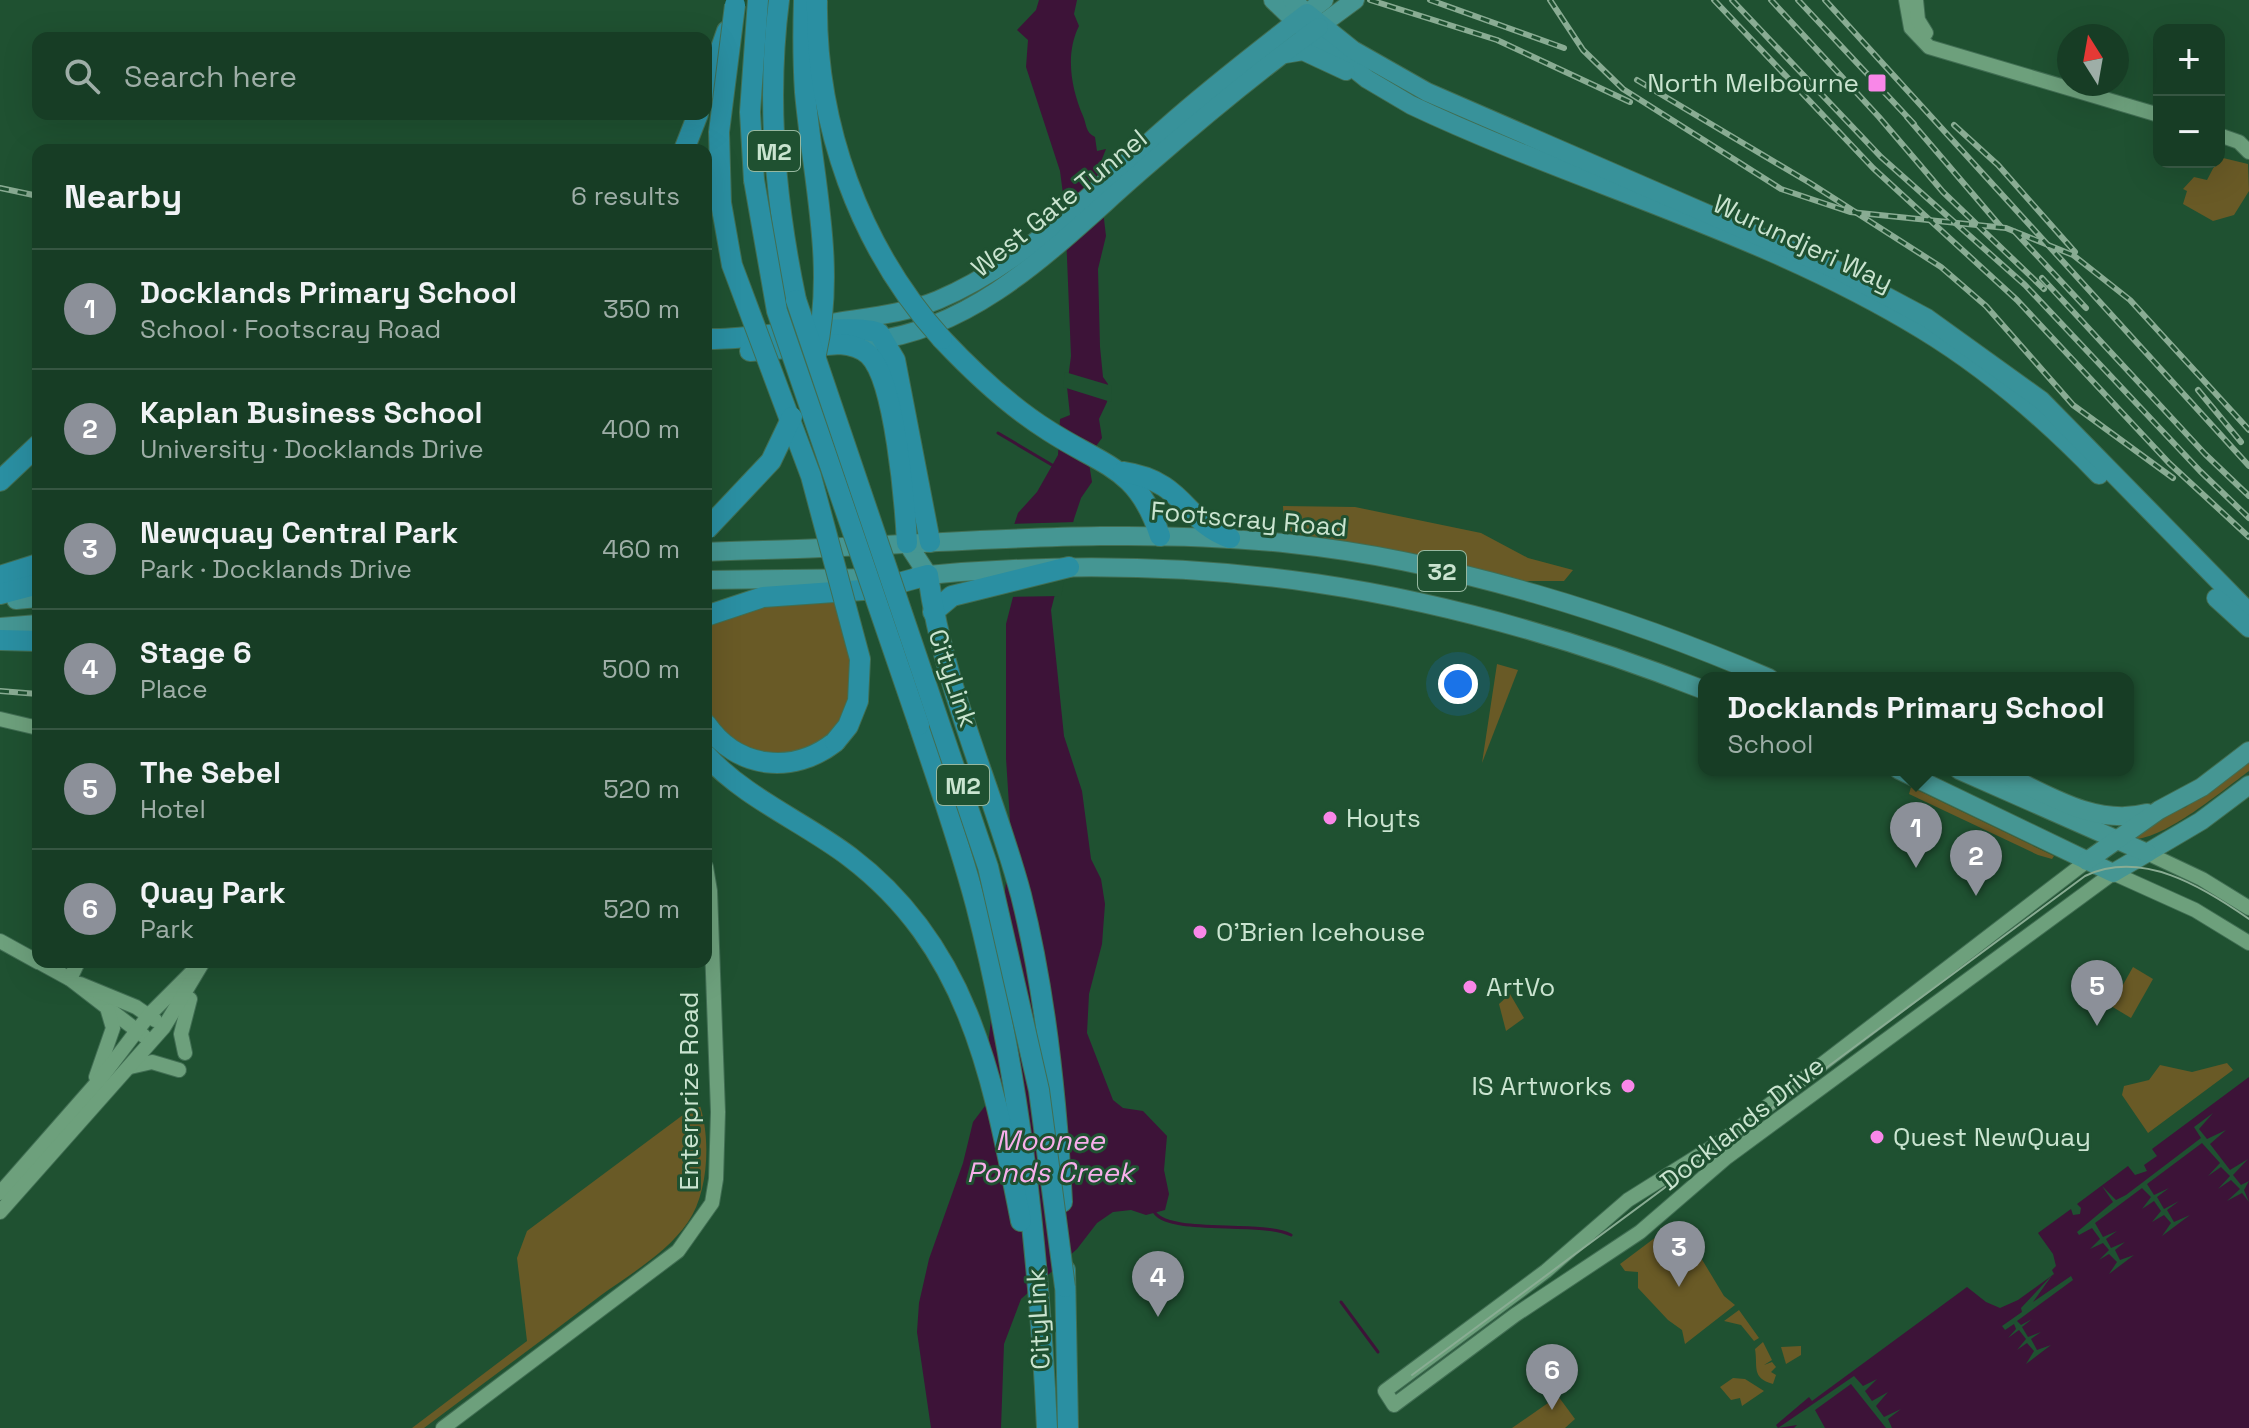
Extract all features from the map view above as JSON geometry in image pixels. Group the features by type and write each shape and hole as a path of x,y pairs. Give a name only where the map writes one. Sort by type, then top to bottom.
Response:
{"highway":[{"name":"CityLink","path":"758,0 751,76 751,148 772,285 795,369 953,825 976,908 1017,1110 1032,1205 1047,1428"},
{"name":"CityLink","path":"779,0 772,75 774,160 782,230 796,300 988,867 1039,1090 1065,1287 1068,1428"},
{"path":"712,524 771,461 802,397 820,335 825,256 805,94 804,0"},
{"path":"817,0 821,73 831,127 848,184 892,272 925,321 984,382 1048,431 1123,472 1146,476 1168,487 1206,524 1230,538"},
{"path":"712,73 736,3"},
{"path":"712,731 722,743 756,761 768,764 805,760 842,735 854,714 861,688 857,647 824,519 746,308 726,236 721,203 719,132 736,3"},
{"name":"West Gate Tunnel","path":"886,339 915,333 950,319 1279,57 1308,23"},
{"name":"West Gate Tunnel","path":"712,351 832,333 938,300 1012,269 1042,237 1166,127 1308,23"},
{"name":"Wurundjeri Way","path":"1308,23 1376,85 1442,119 1624,191 1808,270 1921,329 2038,415 2249,628"},
{"name":"Wurundjeri Way","path":"1308,23 1427,92 1839,271 1927,318 2041,400 2249,612"},
{"path":"1279,57 1303,51 1376,85"},
{"path":"686,144 696,120"},
{"path":"712,339 867,329 886,339 902,395 930,542"},
{"name":"West Gate Tunnel","path":"712,331 832,333"},
{"path":"832,333 868,354 882,376 904,498 907,543"},
{"path":"0,481 32,451"},
{"path":"1123,472 1148,503 1160,536"},
{"path":"4,574 32,564"},
{"path":"933,612 948,598 1002,576 1069,567"},
{"path":"712,614 763,597 877,589 928,575 949,682 1020,894 1039,984 1062,1187 1065,1287"},
{"path":"8,597 32,587"},
{"path":"0,640 32,641"},
{"path":"712,760 742,785 825,839 877,880 922,930 952,977 974,1023 989,1070 1042,1331"}],"main road":[{"name":"Wurundjeri Way","path":"1273,0 1308,23"},
{"name":"Wurundjeri Way","path":"1292,0 1308,23"},
{"name":"West Gate Tunnel","path":"1308,23 1324,0"},
{"name":"West Gate Tunnel","path":"1308,23 1355,0"},
{"name":"Footscray Road","path":"712,552 1117,536 1230,538 1331,549 1480,580 1601,617 1752,672"},
{"path":"1160,536 1160,568"},
{"path":"928,575 930,542"},
{"path":"907,543 928,575"},
{"name":"Footscray Road","path":"1069,567 1160,568 1248,574 1358,588 1434,603 1576,642 1698,688"},
{"path":"712,580 1002,576"},
{"path":"8,597 32,598"},
{"path":"0,627 32,624"},
{"path":"2087,861 2159,810 2195,791 2249,751"},
{"path":"1911,776 2113,873 2207,817 2249,785"},
{"path":"1972,776 2147,853"},
{"path":"2009,776 2092,813 2122,817 2159,810"}],"street":[{"path":"1906,0 1908,20 1922,36 2057,81"},
{"path":"1916,0 1922,36"},
{"path":"2104,96 2153,113"},
{"path":"2225,137 2246,145"},
{"path":"0,719 32,727"},
{"path":"2147,853 2218,887 2249,908"},
{"name":"Docklands Drive","path":"2087,861 1739,1128 1633,1197 1522,1288 1388,1389 1398,1402 1527,1306 1640,1232 1750,1142 2113,873"},
{"path":"2113,873 2195,910 2249,943"},
{"path":"0,941 32,959"},
{"name":"Enterprize Road","path":"443,1428 678,1251 712,1203 716,1179 718,1112 712,951"},
{"path":"49,968 149,1015 164,1027"},
{"path":"71,980 76,968"},
{"path":"0,1193 86,1095 149,1015 196,968"},
{"path":"0,1212 164,1027 199,968"},
{"path":"185,1053 181,1034 197,972"},
{"path":"71,980 151,1041"},
{"path":"92,988 148,1000 170,992"},
{"path":"86,1095 113,1028 108,1011"},
{"path":"128,1069 152,1062 179,1070"},
{"path":"1739,1128 1750,1142"},
{"path":"1522,1288 1527,1306"}],"shaded area":[{"path":"2225,158 2248,164 2249,191 2234,215 2213,221 2183,204 2187,191 2183,189 2194,177 2207,180 2213,168 2225,168"},
{"path":"1283,506 1355,507 1481,533 1528,558 1573,570 1564,581 1525,581 1427,556 1293,533 1284,525"},
{"path":"839,596 851,648 854,687 851,699 843,717 831,732 816,744 799,751 781,755 763,754 745,747 729,736 712,716 712,618 753,604"},
{"path":"1497,664 1518,670 1482,763"},
{"path":"2249,762 2249,771 2193,812 2161,831 2134,839 2150,821 2186,807"},
{"path":"1911,787 2054,856 2052,859 2038,855 1909,794"},
{"path":"2133,967 2153,979 2131,1018 2111,1006"},
{"path":"1510,994 1524,1018 1506,1031 1499,1004"},
{"path":"2227,1063 2233,1070 2148,1133 2122,1095 2124,1086 2149,1080 2160,1065 2192,1072"},
{"path":"699,1103 705,1131 704,1180 695,1210 670,1244 424,1428 412,1428 527,1341 517,1258 527,1231"},
{"path":"1664,1231 1678,1231 1689,1238 1724,1296 1735,1305 1685,1344 1682,1330 1668,1320 1638,1288 1638,1272 1625,1271 1620,1264"},
{"path":"1739,1310 1759,1338 1754,1341 1741,1325 1724,1321"},
{"path":"1763,1342 1772,1360 1764,1365 1772,1362 1776,1367 1771,1372 1776,1375 1773,1384 1761,1379 1757,1371 1755,1349"},
{"path":"1801,1346 1801,1355 1786,1364 1781,1347"},
{"path":"1733,1378 1745,1379 1764,1391 1742,1406 1740,1398 1731,1400 1720,1387"},
{"path":"1558,1396 1575,1419 1565,1428 1512,1428"}],"water":[{"name":"Moonee Ponds Creek","path":"1039,0 1077,0 1074,14 1079,26 1071,59 1075,94 1089,133 1095,137 1097,151 1106,149 1098,169 1106,236 1098,269 1100,347 1103,377 1108,384 1107,402 1099,419 1102,438 1088,457 1092,482 1081,498 1074,519 1051,610 1064,736 1082,791 1091,859 1101,879 1105,904 1102,944 1089,994 1087,1033 1113,1100 1123,1108 1143,1111 1167,1136 1164,1170 1169,1194 1165,1210 1146,1215 1131,1210 1113,1212 1097,1223 1077,1249 1021,1299 1004,1344 1001,1428 931,1428 917,1332 919,1303 929,1259 963,1163 973,1122 985,1106 989,1037 1011,836 1006,758 1006,624 1014,593 1014,525 1018,513 1037,492 1058,455 1060,419 1070,415 1067,387 1071,356 1065,209 1060,171 1026,67 1028,40 1017,30 1036,10"},
{"path":"2249,1077 2249,1428 1778,1428 1776,1425 1809,1397 1812,1401 1967,1287 1986,1302 2000,1308 2018,1300 2054,1274 2053,1254 2038,1233 2071,1209 2073,1215 2080,1214 2081,1208 2077,1204 2128,1166 2135,1175 2147,1171 2144,1165 2157,1156 2152,1149"}],"pier":[{"path":"1065,372 1112,386 1111,402 1063,387"},
{"path":"1077,522 1061,596 1008,597 1010,524"},
{"path":"2213,1113 2199,1129 2207,1139 2226,1130 2210,1144 2230,1170 2248,1159 2233,1175 2241,1185 2249,1181 2244,1190 2249,1202 2242,1193 2227,1201 2240,1189 2231,1180 2218,1189 2230,1176 2221,1167 2208,1176 2220,1163 2202,1143 2147,1184 2154,1195 2169,1188 2157,1197 2164,1209 2179,1201 2167,1210 2174,1222 2190,1215 2162,1236 2171,1223 2164,1215 2152,1222 2161,1211 2154,1201 2142,1209 2151,1197 2142,1188 2095,1223 2103,1237 2117,1231 2106,1239 2111,1248 2125,1242 2115,1250 2120,1260 2134,1255 2109,1274 2117,1262 2109,1254 2099,1260 2109,1250 2103,1243 2090,1249 2100,1239 2092,1228 2079,1235 2077,1232 2113,1202 2102,1186 2116,1200 2126,1195 2201,1138 2194,1127"},
{"path":"2053,1274 2033,1302 2071,1276 2073,1280 2017,1321 2021,1325 2032,1319 2022,1327 2028,1337 2041,1332 2031,1339 2037,1350 2051,1345 2026,1364 2034,1351 2027,1343 2017,1350 2026,1339 2019,1330 2008,1338 2016,1329 2014,1324 2005,1330 2002,1326 2022,1312 2021,1308"},
{"path":"1854,1376 1863,1386 1877,1379 1865,1391 1872,1401 1888,1392 1876,1406 1884,1417 1901,1409 1888,1419 1892,1428 1886,1428 1851,1384 1815,1410 1825,1428 1794,1428 1797,1425 1778,1428"}],"waterway":[{"path":"998,433 1052,465"},
{"path":"1155,1213 1164,1220 1179,1224 1259,1228 1291,1235"},
{"path":"1341,1302 1378,1352"}],"tram line":[{"path":"1412,1375 2085,876 2107,869 2150,869 2192,884 2249,919"}],"railway":[{"path":"1370,0 1497,40 1630,102"},
{"path":"1430,0 1564,48"},
{"path":"1550,0 1583,50 1623,89 1781,189 1850,212 2006,228 2073,255 2130,300 2249,430"},
{"path":"1714,0 1873,168 2017,300 2169,463 2249,537"},
{"path":"1732,0 1881,157 2025,285 2200,471 2249,518"},
{"path":"1771,0 1943,192 2044,289"},
{"path":"1798,0 1914,124"},
{"path":"1825,0 2249,466"},
{"path":"1637,80 1810,183 1941,267 1986,306 2073,405 2173,478"},
{"path":"1907,117 2001,227"},
{"path":"1954,125 1998,165 2075,252"},
{"path":"0,188 32,195"},
{"path":"2015,232 2086,308"},
{"path":"2042,278 2205,454 2249,496"},
{"path":"2198,390 2241,442"},
{"path":"0,691 32,694"}],"place":[{"name":"North Melbourne","path":"1877,83"},
{"name":"Hoyts","path":"1330,818"},
{"name":"Docklands Primary School","path":"1916,868"},
{"name":"Kaplan Business School","path":"1976,896"},
{"name":"O'Brien Icehouse","path":"1200,932"},
{"name":"ArtVo","path":"1470,987"},
{"name":"The Sebel","path":"2097,1026"},
{"name":"IS Artworks","path":"1628,1086"},
{"name":"Quest NewQuay","path":"1877,1137"},
{"name":"Newquay Central Park","path":"1679,1287"},
{"name":"Stage 6","path":"1158,1317"},
{"name":"Quay Park","path":"1552,1410"}]}
